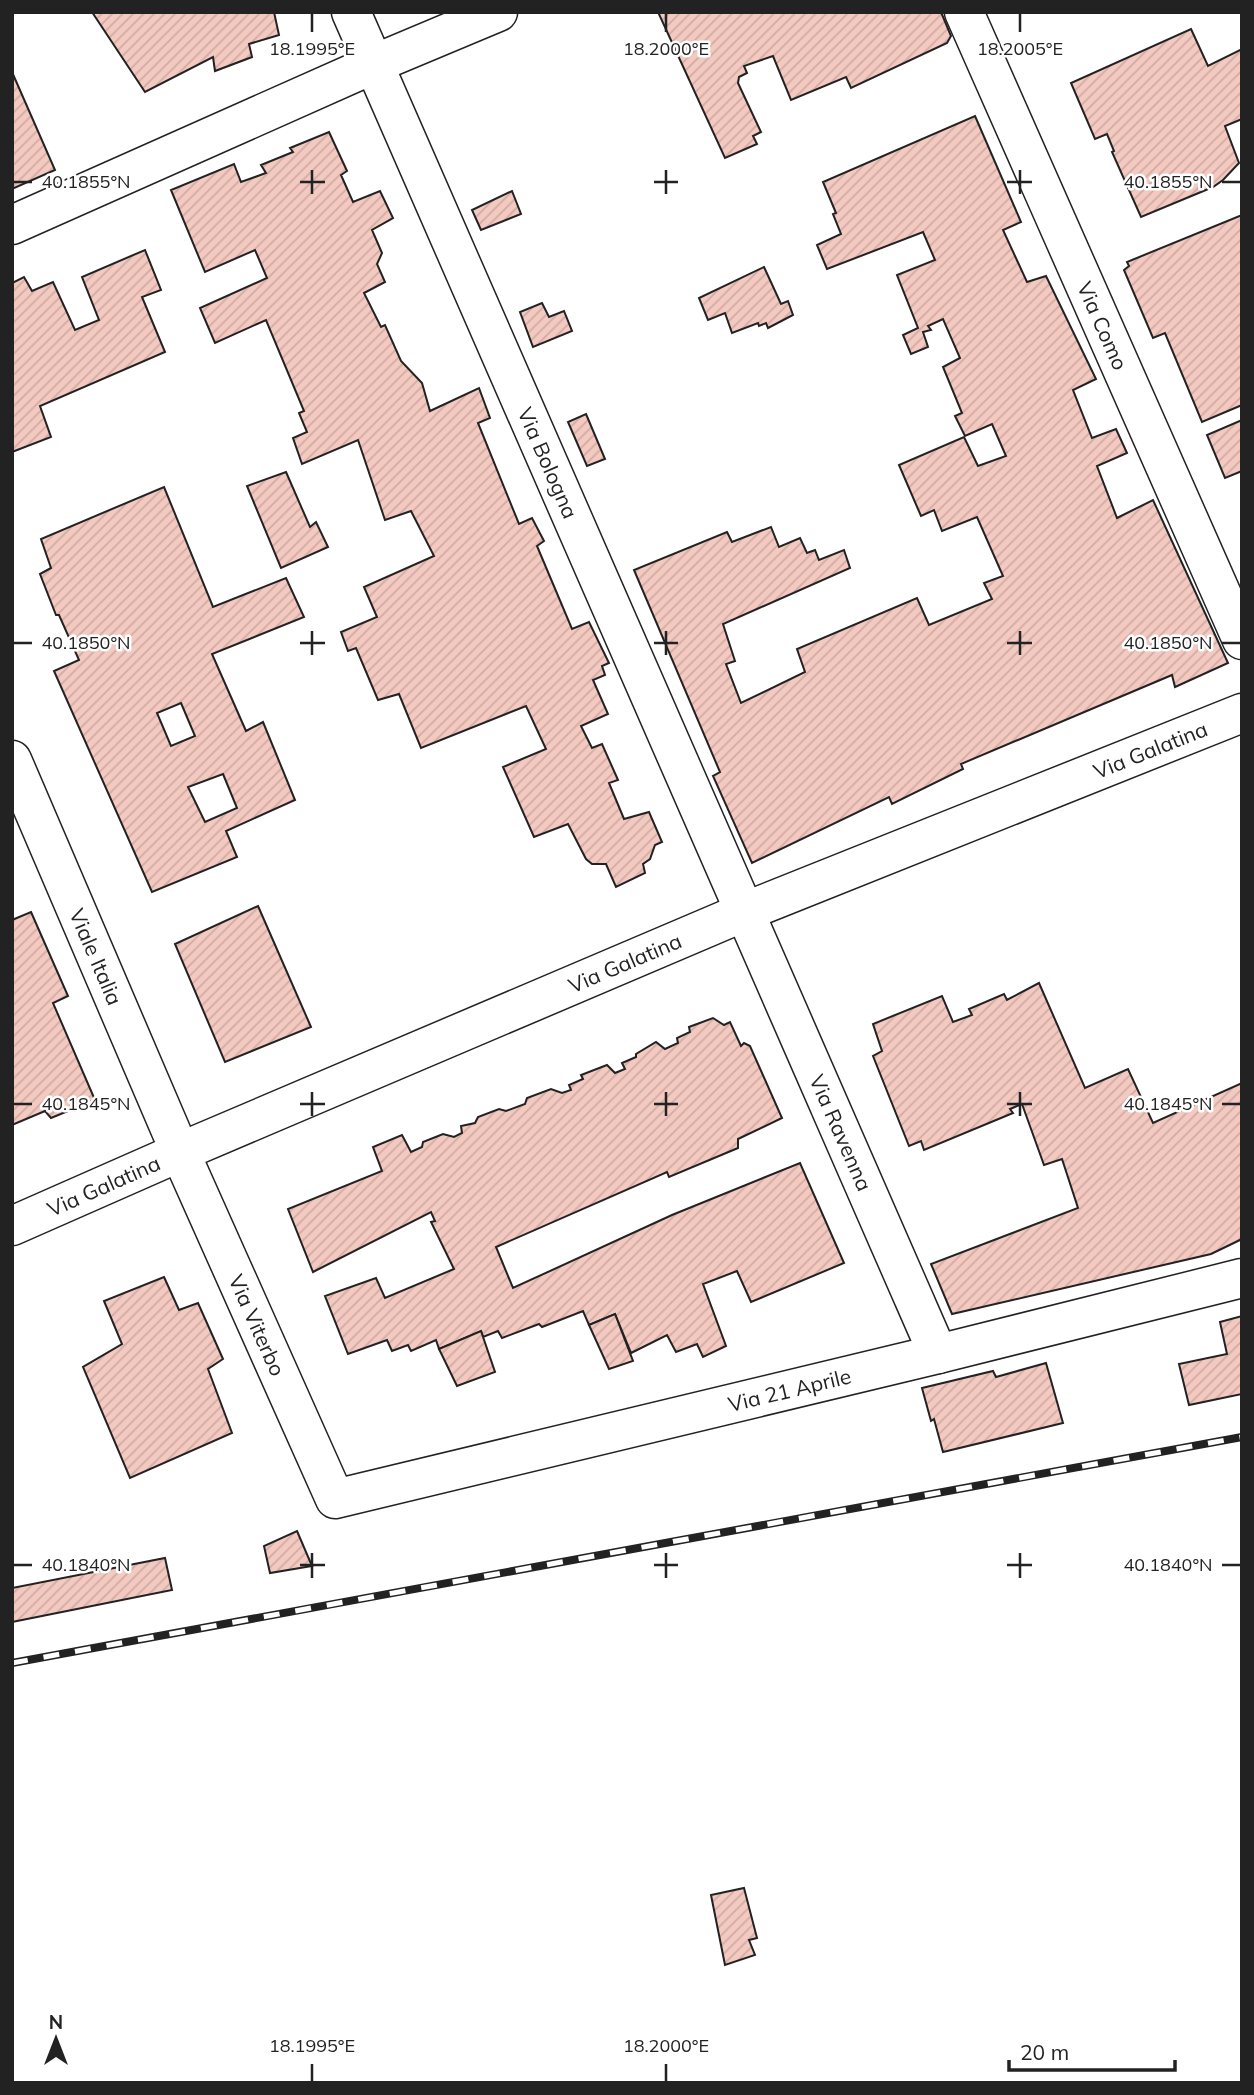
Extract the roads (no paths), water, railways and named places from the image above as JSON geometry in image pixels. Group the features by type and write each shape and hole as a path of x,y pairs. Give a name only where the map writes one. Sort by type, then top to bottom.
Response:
{"street":[{"name":"Via Bologna","path":"351,12 744,912"},
{"path":"12,225 374,64 498,12"},
{"name":"Via Como","path":"964,12 1242,640"},
{"name":"Via Galatina","path":"12,1226 744,912 1242,713"},
{"name":"Viale Italia","path":"12,760 180,1152"},
{"name":"Via Ravenna","path":"744,912 938,1354"},
{"name":"Via Viterbo","path":"180,1152 335,1499"},
{"name":"Via 21 Aprile","path":"335,1499 1242,1278"}],"railway":[{"path":"12,1663 1242,1437"}]}
